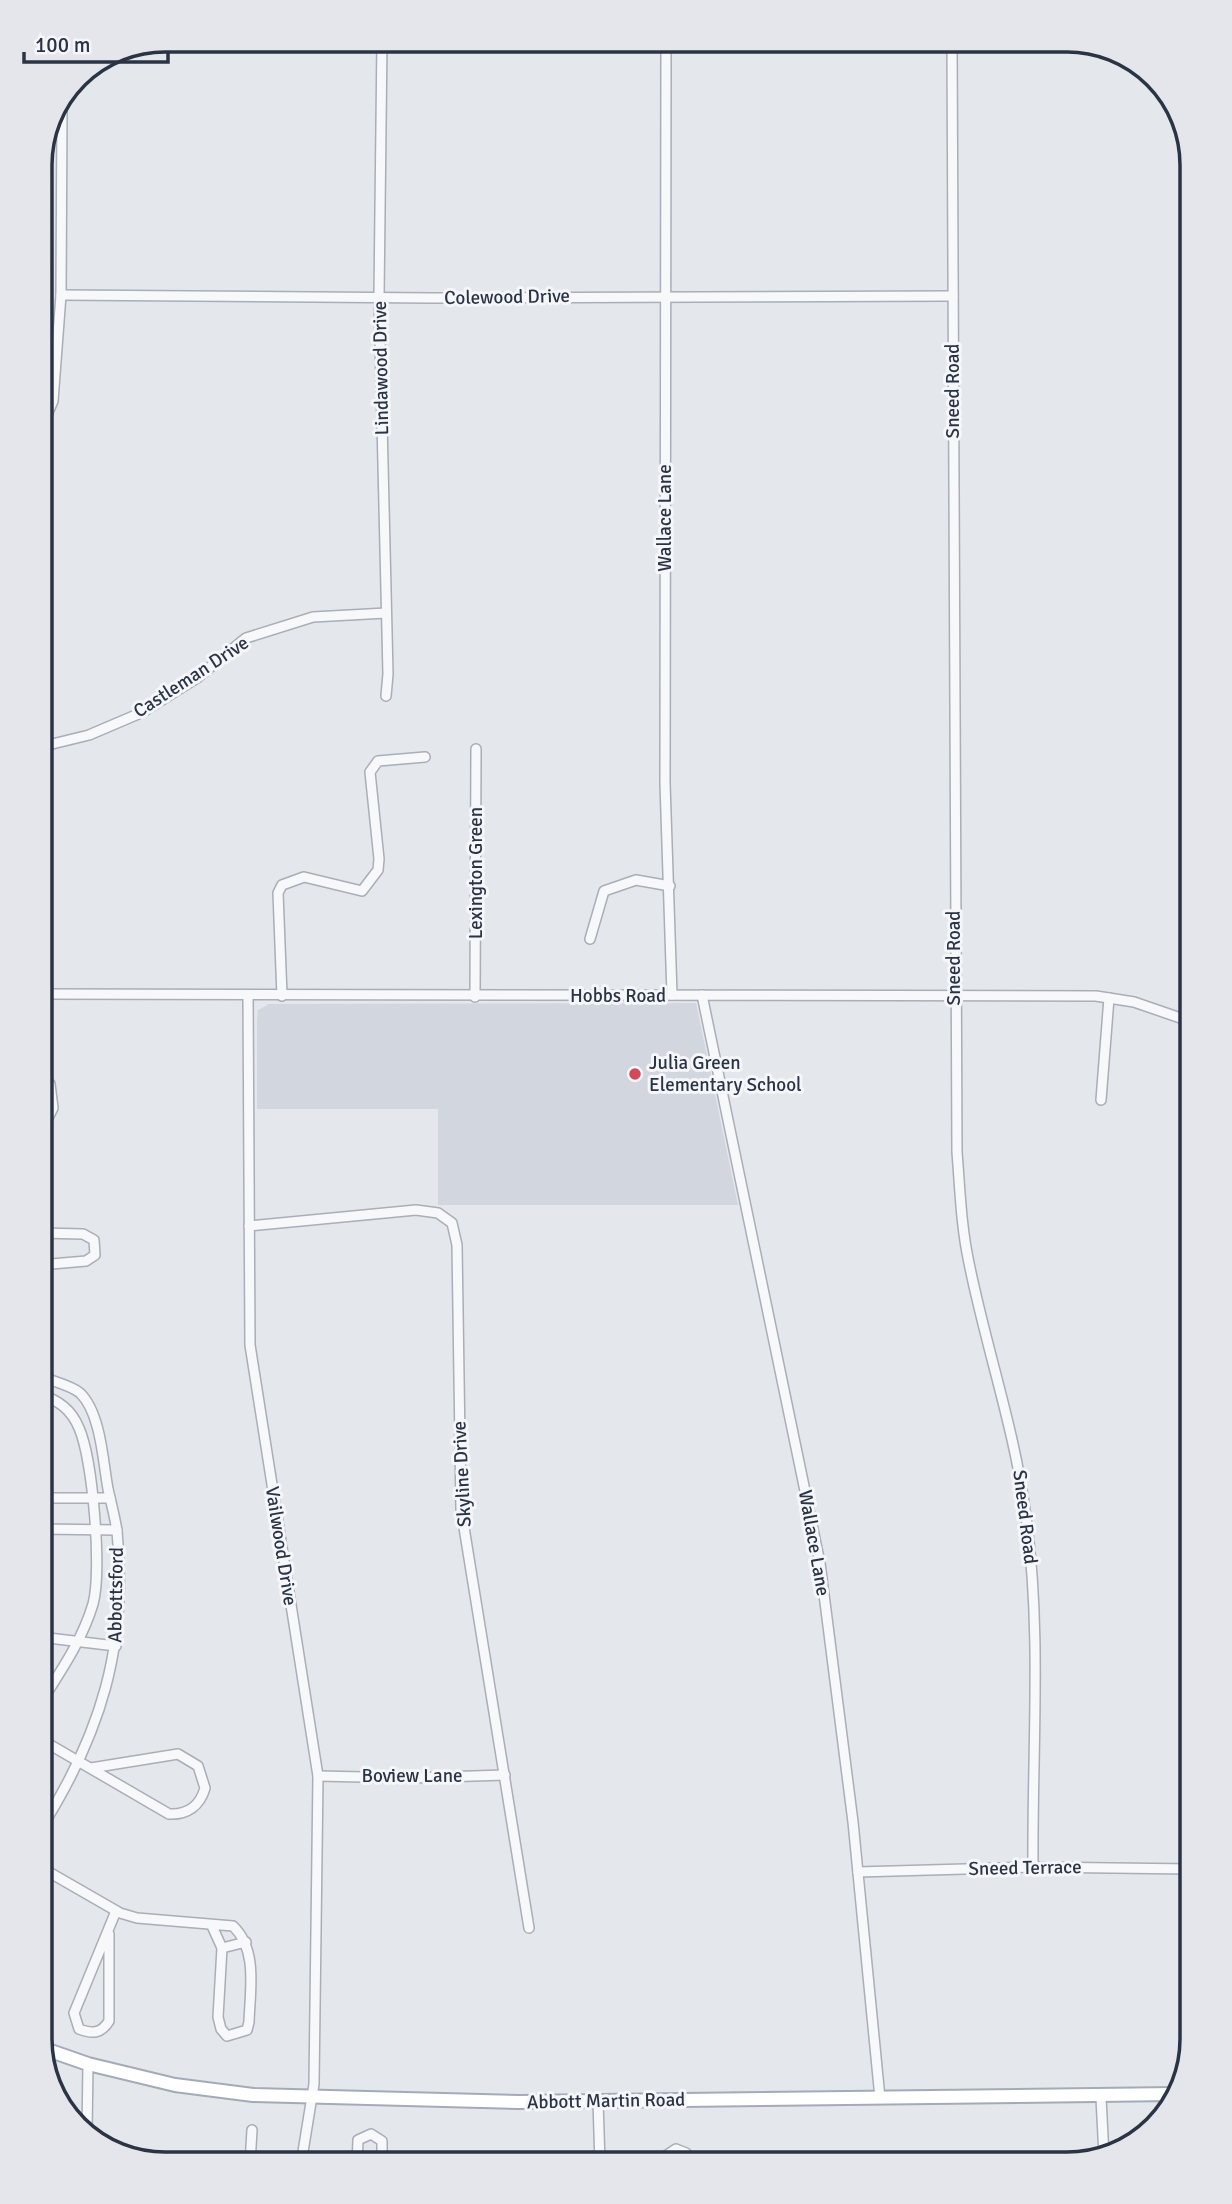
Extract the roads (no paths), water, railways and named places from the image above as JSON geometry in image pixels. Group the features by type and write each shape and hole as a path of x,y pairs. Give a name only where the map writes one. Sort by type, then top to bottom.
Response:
{"main road":[{"name":"Abbott Martin Road","path":"53,2052 88,2064 208,2091 448,2102 1101,2098 1164,2095"}],"street":[{"name":"Lindawood Drive","path":"382,52 379,296 386,695"},
{"name":"Wallace Lane","path":"666,53 665,783 672,995"},
{"name":"Sneed Road","path":"952,53 954,993 957,1152 963,1229 1020,1472 1032,1565 1033,1867"},
{"path":"53,401 61,295 62,120"},
{"name":"Colewood Drive","path":"61,295 431,298 953,296"},
{"name":"Castleman Drive","path":"53,744 89,735 143,712 197,678 246,638 313,617 386,613"},
{"name":"Lexington Green","path":"475,997 476,749"},
{"path":"282,996 278,893 282,885 304,877 362,891 378,870 379,859 370,772 377,761 425,757"},
{"path":"590,939 604,891 636,880 670,886"},
{"name":"Hobbs Road","path":"53,995 475,997 954,993 1109,998 1133,1002 1180,1018"},
{"name":"Wallace Lane","path":"702,995 820,1563 858,1872 880,2098"},
{"name":"Vailwood Drive","path":"248,996 250,1345 318,1776 314,2084 303,2151"},
{"path":"1101,1100 1109,998"},
{"name":"Skyline Drive","path":"249,1226 416,1210 438,1213 452,1223 457,1245 461,1509 529,1928"},
{"path":"52,1233 83,1234 94,1240 95,1255 86,1261 52,1264"},
{"name":"Abbottsford","path":"52,1381 79,1393 97,1424 117,1530 116,1646 100,1711 80,1762 52,1809"},
{"name":"Abbottsford","path":"52,1399 63,1403 79,1428 92,1499 94,1601 80,1640 52,1684"},
{"path":"52,1498 110,1498"},
{"path":"52,1529 117,1530"},
{"path":"52,1638 116,1646"},
{"path":"52,1746 169,1814 192,1809 199,1803 205,1788 198,1766 178,1754 90,1768"},
{"name":"Boview Lane","path":"318,1776 409,1778 505,1775"},
{"name":"Sneed Terrace","path":"858,1872 1033,1867 1180,1869"},
{"path":"52,1874 116,1912 137,1918 233,1926 246,1942 250,1960 249,2022 247,2030 234,2036 227,2036 219,2023 222,1948 212,1926"},
{"path":"109,1934 109,2021 104,2028 89,2033 79,2029 74,2012 116,1912"},
{"path":"222,1948 246,1942"},
{"path":"87,2120 88,2064"},
{"path":"1101,2098 1103,2145"},
{"path":"598,2101 600,2151"},
{"path":"251,2151 252,2130"},
{"path":"358,2151 358,2140 371,2134 382,2141 382,2151"}],"place":[{"name":"Julia Green Elementary School","path":"635,1074"}]}
